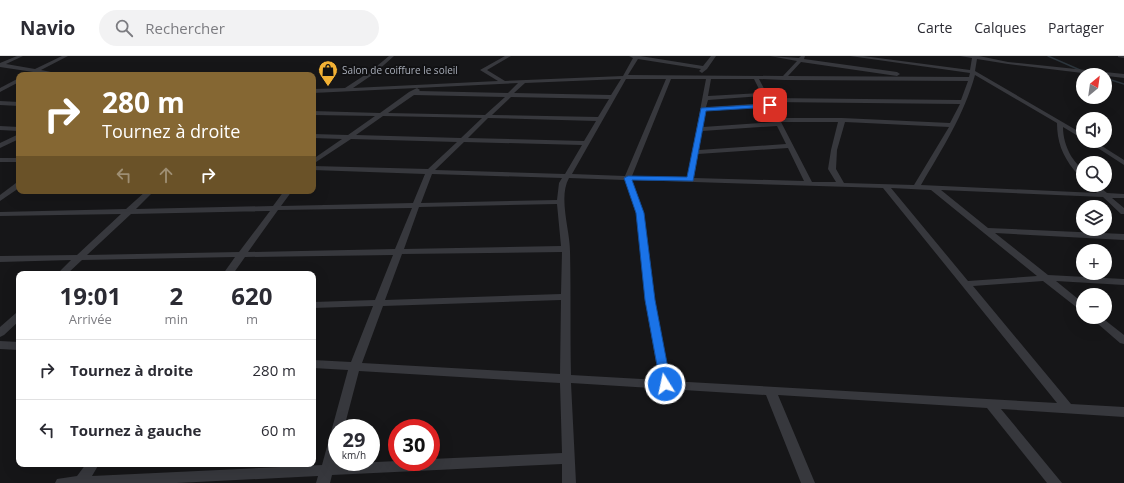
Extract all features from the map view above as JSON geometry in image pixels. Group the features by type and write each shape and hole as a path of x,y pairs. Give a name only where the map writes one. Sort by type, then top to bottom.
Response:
{"street":[{"path":"0,65 21,56"},
{"path":"36,71 66,56"},
{"path":"346,90 373,72 392,56"},
{"path":"503,82 482,70 509,56"},
{"path":"630,56 705,68"},
{"path":"568,483 566,249 560,202 563,183 637,56"},
{"path":"698,77 714,56"},
{"path":"772,56 802,58 876,70 913,79"},
{"path":"852,56 974,72 1076,132"},
{"path":"962,56 1124,76"},
{"path":"1120,56 1124,57"},
{"path":"916,187 953,125 974,72 973,57"},
{"path":"784,78 802,58"},
{"path":"0,65 43,72"},
{"path":"316,92 625,77 971,80"},
{"path":"665,384 650,300 640,213 628,178 669,77"},
{"path":"690,180 709,77"},
{"path":"756,78 809,183"},
{"path":"340,419 355,366 429,172 524,81"},
{"path":"0,90 16,82"},
{"path":"316,160 422,86"},
{"path":"412,93 613,97"},
{"path":"705,98 962,102"},
{"path":"703,109 767,100"},
{"path":"0,103 16,104"},
{"path":"316,113 600,119"},
{"path":"700,128 778,122 842,120 953,125"},
{"path":"841,184 832,169 834,150 842,120"},
{"path":"1060,122 1059,136 1065,154 1076,167"},
{"path":"0,128 16,129"},
{"path":"316,136 585,143"},
{"path":"0,146 16,138"},
{"path":"695,152 791,146"},
{"path":"1101,148 1124,163"},
{"path":"0,160 16,160"},
{"path":"316,168 932,187 1124,196"},
{"path":"885,186 1068,408"},
{"path":"0,199 16,187"},
{"path":"932,187 1076,302"},
{"path":"1101,192 1124,212"},
{"path":"65,271 147,194"},
{"path":"230,271 286,194"},
{"path":"0,214 560,202"},
{"path":"986,230 1124,237"},
{"path":"0,259 566,249"},
{"path":"966,284 1046,278 1124,282"},
{"path":"316,305 566,297"},
{"path":"0,333 16,318"},
{"path":"1104,324 1124,340"},
{"path":"1113,331 1124,332"},
{"path":"0,345 16,346"},
{"path":"316,364 1124,412"},
{"path":"770,390 808,483"},
{"path":"990,403 1054,483"},
{"path":"62,483 568,458"},
{"path":"323,483 328,466"},
{"path":"80,483 91,467"}],"waterway":[{"path":"1048,56 1076,68"},
{"path":"1112,80 1124,84"}],"place":[{"name":"Salon de coiffure le soleil","path":"328,87"}],"route":[{"path":"665,384 650,300 640,213 628,178 690,180 703,109 770,105"}]}
